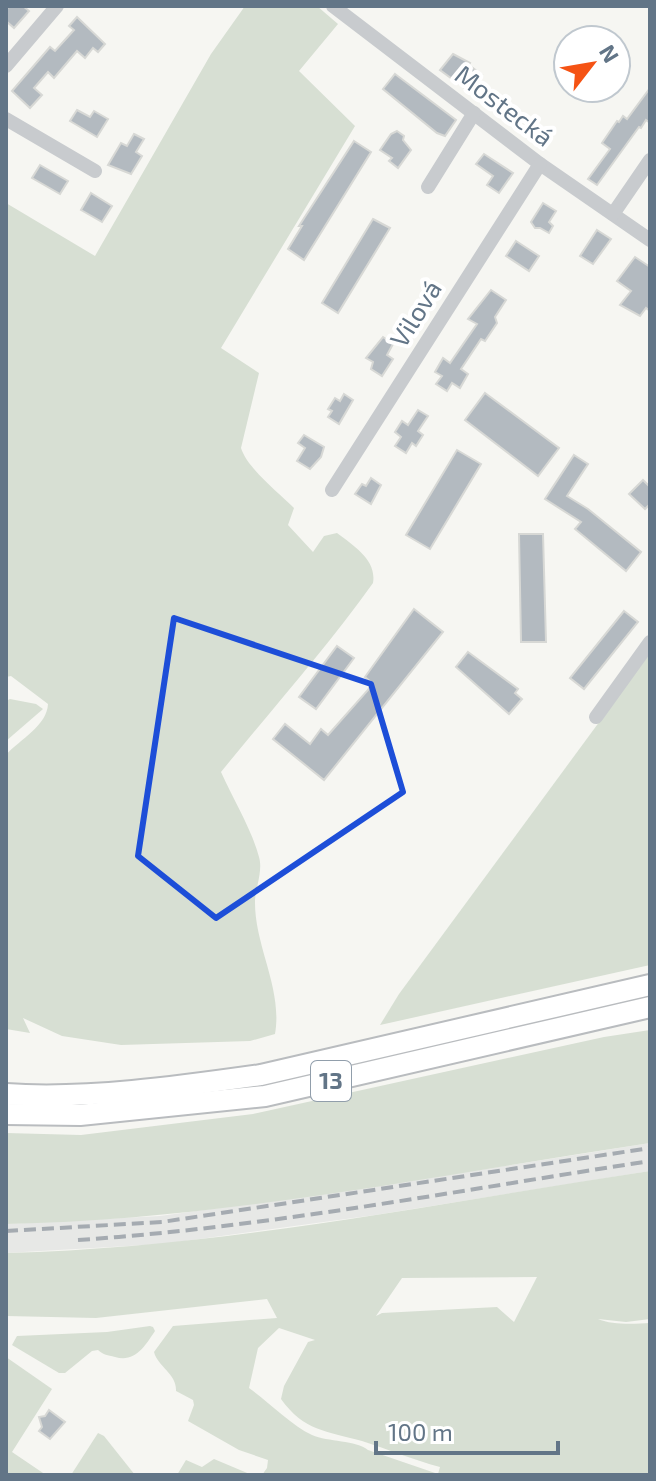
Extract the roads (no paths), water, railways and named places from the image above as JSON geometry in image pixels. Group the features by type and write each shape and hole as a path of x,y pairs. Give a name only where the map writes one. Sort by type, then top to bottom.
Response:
{"highway":[{"name":"13","path":"6,1094 78,1093 196,1084 261,1075 650,985"},
{"name":"13","path":"6,1114 80,1115 265,1096 650,1007"}],"street":[{"path":"6,66 57,6"},
{"name":"Mostecká","path":"333,6 540,164 650,240"},
{"path":"428,187 474,113"},
{"path":"6,119 95,171"},
{"path":"613,214 650,160"},
{"name":"Vilová","path":"332,490 540,164"},
{"path":"596,717 650,642"}],"railway":[{"path":"6,1231 162,1222 650,1148"},
{"path":"78,1240 293,1217 650,1161"}]}
